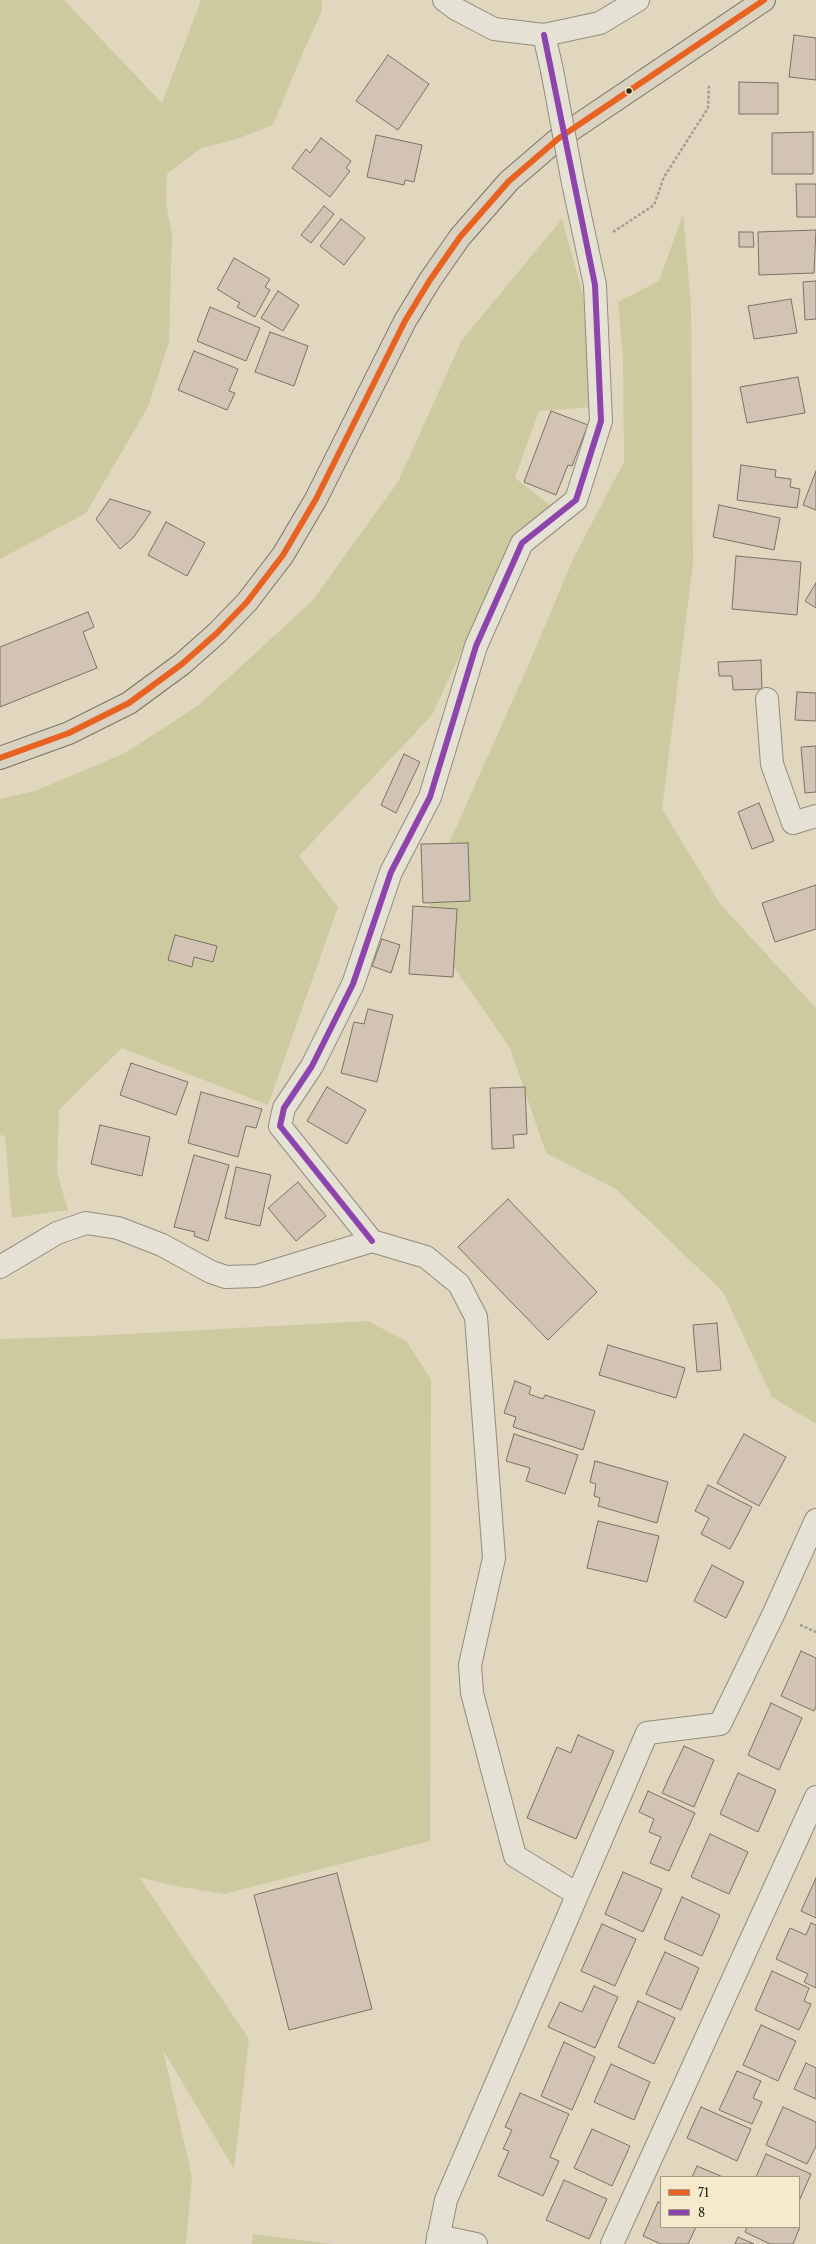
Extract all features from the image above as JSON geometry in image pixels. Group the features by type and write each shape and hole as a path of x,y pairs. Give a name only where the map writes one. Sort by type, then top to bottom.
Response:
{"main road":[{"path":"0,758 69,733 129,703 182,664 217,633 247,602 283,554 316,499 405,321 430,280 460,237 510,181 559,138 764,0"}],"street":[{"path":"444,0 456,9 494,29 544,35 600,23 638,0"},
{"path":"372,1241 280,1126 284,1108 312,1066 353,984 391,872 430,797 476,646 522,543 576,500 601,421 595,285 544,35"},
{"path":"767,699 772,764 793,823 816,816"},
{"path":"0,1267 57,1233 86,1223 118,1228 133,1233 162,1245 211,1272 226,1277 257,1276 372,1241 426,1257 459,1284 476,1317 494,1558 470,1665 472,1693 515,1856 577,1894"},
{"path":"476,2244 437,2240 446,2200 647,1734 720,1724 774,1613 816,1520"},
{"path":"612,2244 816,1797"}],"path":[{"path":"587,250 654,204 664,177 708,108 709,85"}],"shaded area":[{"path":"0,0 64,0 162,103 201,0 322,0 322,11 303,52 273,125 234,140 201,148 167,174 166,202 172,235 169,342 148,407 86,513 0,559"},
{"path":"683,214 691,305 693,563 662,809 720,904 816,1008 816,1424 772,1397 723,1292 616,1189 546,1153 510,1048 447,957 426,895 528,666 574,557 624,462 623,359 618,302 659,281"},
{"path":"562,219 583,295 591,407 539,411 515,478 554,508 514,537 432,715 299,856 338,907 268,1105 122,1048 59,1110 57,1172 68,1210 12,1218 5,1136 0,1135 0,799 35,791 125,753 199,705 312,601 398,482 462,340"},
{"path":"368,1321 406,1341 431,1379 430,1841 224,1894 170,1885 139,1877 249,2039 234,2169 163,2050 192,2177 186,2244 0,2244 0,1339 91,1336"},
{"path":"253,2234 331,2244 252,2244"}],"building":[{"path":"794,35 816,38 816,80 789,77"},
{"path":"388,55 429,84 398,130 356,101"},
{"path":"739,82 778,83 778,114 739,114"},
{"path":"813,132 813,174 772,174 772,133"},
{"path":"376,135 422,145 414,182 405,180 404,185 367,177"},
{"path":"321,138 351,161 346,168 350,171 330,197 292,168 306,149 310,153"},
{"path":"796,184 816,184 816,217 797,217"},
{"path":"324,206 334,214 311,243 301,235"},
{"path":"341,219 365,238 344,265 320,246"},
{"path":"816,230 814,273 759,275 758,232"},
{"path":"739,232 753,232 754,247 739,247"},
{"path":"234,258 270,279 265,287 270,290 255,317 237,307 240,303 217,289"},
{"path":"816,281 816,319 805,320 803,282"},
{"path":"278,291 299,305 283,331 261,318"},
{"path":"791,299 797,333 754,339 748,306"},
{"path":"210,307 260,328 246,361 197,341"},
{"path":"270,332 308,346 294,386 255,372"},
{"path":"194,351 238,369 229,391 235,393 227,410 178,390"},
{"path":"798,377 805,413 747,423 740,387"},
{"path":"551,411 588,425 572,466 568,465 556,495 524,482"},
{"path":"741,465 776,470 775,477 791,479 790,487 800,489 797,508 737,500"},
{"path":"816,471 816,510 803,505"},
{"path":"110,499 151,512 133,538 120,549 96,519"},
{"path":"719,505 780,518 774,550 713,537"},
{"path":"166,522 205,543 187,576 148,555"},
{"path":"736,556 801,562 797,615 732,609"},
{"path":"816,583 816,608 805,601"},
{"path":"88,612 94,627 83,632 97,668 0,707 0,647"},
{"path":"761,660 762,689 733,690 732,676 719,676 718,662"},
{"path":"797,692 816,693 816,721 795,720"},
{"path":"816,746 816,792 805,793 801,747"},
{"path":"404,754 420,762 396,813 381,805"},
{"path":"759,803 774,841 752,849 738,812"},
{"path":"468,843 470,901 423,903 421,844"},
{"path":"816,885 816,929 775,942 762,903"},
{"path":"413,906 457,909 453,977 409,974"},
{"path":"175,935 217,946 213,962 194,957 192,967 168,960"},
{"path":"382,939 400,945 391,973 372,966"},
{"path":"368,1009 393,1015 377,1082 341,1073 354,1022 364,1024"},
{"path":"131,1063 188,1082 176,1115 120,1095"},
{"path":"327,1087 366,1110 347,1144 307,1121"},
{"path":"525,1087 527,1134 513,1135 514,1148 492,1149 490,1088"},
{"path":"201,1092 262,1109 256,1128 246,1126 238,1157 188,1143"},
{"path":"100,1125 150,1137 142,1176 91,1164"},
{"path":"194,1155 229,1165 208,1241 194,1236 195,1232 174,1227"},
{"path":"236,1167 271,1175 260,1226 225,1218"},
{"path":"298,1182 326,1216 296,1241 268,1208"},
{"path":"508,1199 597,1292 548,1340 458,1247"},
{"path":"717,1323 721,1370 697,1372 693,1325"},
{"path":"608,1345 685,1368 676,1398 599,1375"},
{"path":"515,1381 531,1387 529,1394 543,1399 545,1395 595,1411 583,1450 513,1427 516,1417 504,1413"},
{"path":"514,1434 578,1455 565,1494 526,1481 530,1468 506,1461"},
{"path":"744,1434 786,1457 759,1506 717,1483"},
{"path":"595,1461 668,1482 657,1523 598,1506 600,1498 594,1496 596,1484 590,1482"},
{"path":"708,1485 752,1507 730,1549 701,1534 709,1518 695,1511"},
{"path":"598,1521 659,1536 647,1582 587,1568"},
{"path":"712,1565 744,1582 726,1618 694,1601"},
{"path":"801,1651 816,1658 816,1707 814,1711 781,1696"},
{"path":"771,1703 802,1718 779,1770 748,1755"},
{"path":"578,1735 614,1751 576,1839 527,1818 557,1747 571,1753"},
{"path":"684,1746 714,1760 694,1807 662,1793"},
{"path":"738,1773 776,1790 758,1832 720,1814"},
{"path":"648,1791 695,1813 669,1871 650,1863 661,1837 649,1832 654,1819 639,1812"},
{"path":"710,1834 748,1852 729,1894 691,1877"},
{"path":"623,1872 662,1889 643,1932 605,1914"},
{"path":"337,1873 372,2009 289,2030 254,1895"},
{"path":"816,1878 816,1918 801,1911"},
{"path":"682,1897 720,1915 702,1956 664,1939"},
{"path":"811,1923 816,1925 816,1988 804,1982 808,1974 776,1959 790,1928 806,1935"},
{"path":"602,1924 636,1939 615,1986 581,1971"},
{"path":"665,1952 699,1968 681,2010 646,1994"},
{"path":"772,1971 809,1988 804,2001 811,2004 799,2030 755,2010"},
{"path":"594,1986 618,1997 595,2048 548,2027 560,2002 582,2012"},
{"path":"638,2001 675,2018 654,2064 618,2047"},
{"path":"761,2025 796,2041 778,2081 743,2065"},
{"path":"564,2042 595,2057 572,2110 541,2096"},
{"path":"806,2063 816,2068 816,2099 794,2089"},
{"path":"611,2064 650,2082 634,2120 594,2102"},
{"path":"737,2071 761,2081 753,2098 762,2102 752,2124 719,2110"},
{"path":"520,2093 569,2114 550,2157 559,2161 543,2196 498,2176 509,2151 503,2149 512,2130 505,2127"},
{"path":"701,2107 751,2129 737,2161 687,2138"},
{"path":"783,2107 816,2122 816,2146 807,2164 766,2145"},
{"path":"592,2129 630,2146 612,2186 574,2168"},
{"path":"766,2154 811,2174 800,2199 800,2176 756,2176"},
{"path":"697,2166 721,2176 692,2176"},
{"path":"564,2180 607,2199 589,2239 546,2220"},
{"path":"658,2202 660,2203 660,2228 696,2228 688,2244 661,2244 643,2236"},
{"path":"747,2228 800,2228 793,2244 770,2244 745,2232"},
{"path":"738,2237 754,2244 735,2244"}],"transit line":[{"name":"71","path":"0,758 69,733 129,703 182,664 217,633 247,602 283,555 316,499 405,321 430,280 460,237 509,181 559,138 764,0"},
{"name":"8","path":"372,1241 280,1126 284,1108 312,1066 353,984 391,872 430,797 476,646 522,543 576,500 601,421 595,285 544,35"}]}
